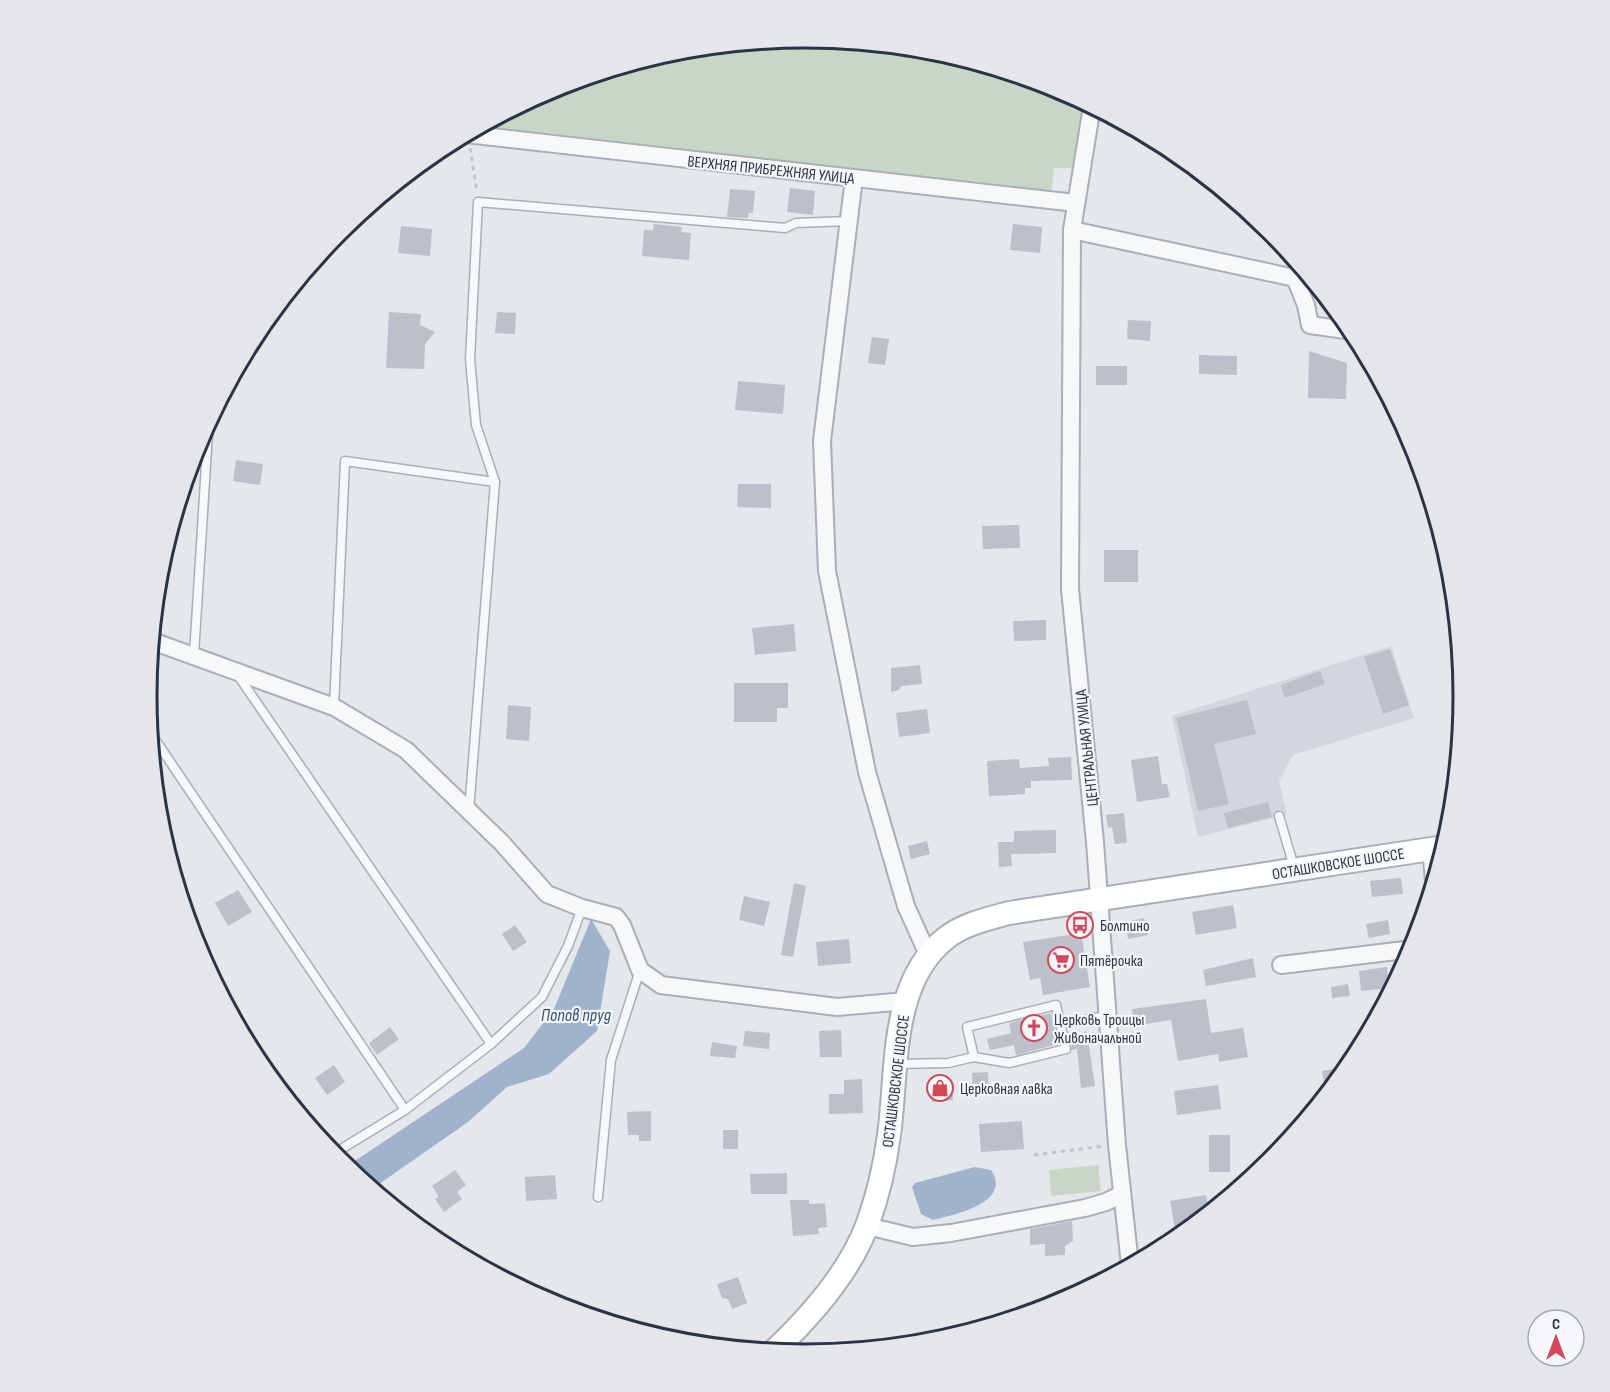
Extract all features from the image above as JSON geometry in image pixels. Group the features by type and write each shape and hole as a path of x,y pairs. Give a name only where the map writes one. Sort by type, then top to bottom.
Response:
{"main road":[{"name":"ОСТАШКОВСКОЕ ШОССЕ","path":"783,1343 798,1329 838,1277 867,1226 880,1182 906,1001 915,978 945,939 981,920 1099,899 1435,848"}],"street":[{"name":"ЦЕНТРАЛЬНАЯ УЛИЦА","path":"1091,114 1072,230 1070,589 1095,842 1117,1145 1129,1257"},
{"name":"ВЕРХНЯЯ ПРИБРЕЖНЯЯ УЛИЦА","path":"480,135 1076,203"},
{"path":"853,186 822,441 826,571 867,772 906,906 929,957"},
{"path":"1072,230 1300,279"},
{"path":"1295,278 1306,305 1310,325 1339,329"},
{"path":"159,643 194,655 237,674 334,707 406,750 502,843 547,894 582,908 616,917 622,925 640,970 661,985 825,1006 906,1001"},
{"path":"1281,965 1401,950"},
{"path":"867,1226 913,1237 951,1233 1085,1208 1106,1203 1122,1194"}],"lane":[{"path":"469,813 495,482 476,425 470,358 478,202 785,228 796,223 849,221"},
{"path":"194,655 207,445"},
{"path":"334,707 345,461 495,482"},
{"path":"237,674 491,1044"},
{"path":"159,745 405,1110"},
{"path":"1279,816 1295,869"},
{"path":"342,1149 405,1110 491,1044 542,997 568,946 582,908"},
{"path":"598,1197 611,1060 640,970"},
{"path":"897,1064 948,1063 974,1057 1009,1063 1066,1049 1056,1005 967,1027 974,1057"},
{"path":"1088,1019 1107,1016"}],"path":[{"path":"468,143 478,202"},
{"path":"1034,1155 1117,1145"}],"shaded area":[{"path":"1391,646 1414,718 1293,755 1279,781 1287,814 1198,837 1172,716"}],"green space":[{"path":"763,49 847,49 931,60 973,70 1013,82 1082,110 1075,168 1054,168 1051,194 479,136 557,97 597,82 679,60"},
{"path":"1098,1165 1101,1191 1051,1196 1049,1170"}],"water":[{"name":"Попов пруд","path":"591,919 610,951 597,1031 549,1074 507,1087 468,1122 379,1184 355,1161 524,1048 554,1009"},
{"path":"975,1167 991,1170 996,1181 994,1191 988,1199 966,1211 933,1220 921,1214 912,1187 915,1183"}],"building":[{"path":"790,188 815,191 813,215 787,212"},
{"path":"730,189 755,191 753,213 749,213 748,218 727,217"},
{"path":"654,224 682,227 681,232 691,233 689,260 642,256 644,230 653,230"},
{"path":"1013,224 1042,227 1040,253 1010,250"},
{"path":"401,226 432,229 430,256 398,253"},
{"path":"389,312 421,314 420,325 435,332 425,344 424,369 386,368"},
{"path":"497,312 516,313 515,334 495,333"},
{"path":"1128,320 1151,321 1150,341 1127,339"},
{"path":"872,337 889,339 885,365 868,363"},
{"path":"1309,351 1347,363 1346,399 1308,398"},
{"path":"1199,355 1237,356 1237,375 1199,374"},
{"path":"1096,366 1127,366 1127,385 1096,385"},
{"path":"738,381 785,385 783,414 735,410"},
{"path":"236,460 263,464 260,485 233,481"},
{"path":"738,484 771,484 771,508 737,507"},
{"path":"1019,525 1020,548 983,549 982,526"},
{"path":"1104,550 1138,550 1138,582 1104,582"},
{"path":"1046,620 1046,640 1014,641 1013,621"},
{"path":"794,624 796,651 755,655 752,628"},
{"path":"1390,649 1409,705 1383,714 1364,657"},
{"path":"920,665 922,684 901,686 899,690 891,692 891,668"},
{"path":"1320,671 1325,684 1285,698 1281,685"},
{"path":"734,683 788,683 788,708 777,708 777,722 734,722"},
{"path":"1247,700 1256,734 1214,744 1229,804 1198,811 1176,718"},
{"path":"508,705 531,707 529,741 506,739"},
{"path":"927,709 930,733 899,737 896,713"},
{"path":"1158,756 1162,784 1167,784 1170,797 1137,802 1131,760"},
{"path":"1071,757 1072,780 1031,781 1031,788 1025,788 1025,794 989,796 987,761 1019,759 1020,768 1049,766 1048,758"},
{"path":"1268,802 1272,817 1228,828 1224,813"},
{"path":"1124,813 1127,843 1115,844 1112,827 1108,828 1106,815"},
{"path":"1056,830 1056,853 1011,854 1012,866 999,867 998,842 1014,842 1014,831"},
{"path":"927,841 930,854 911,859 908,846"},
{"path":"1401,878 1403,894 1372,897 1370,881"},
{"path":"794,883 806,886 793,957 781,955"},
{"path":"238,890 252,912 228,926 215,903"},
{"path":"744,896 770,902 764,926 739,920"},
{"path":"1233,905 1237,928 1196,935 1192,912"},
{"path":"1144,918 1148,935 1128,939 1125,922"},
{"path":"1388,920 1390,934 1369,938 1366,924"},
{"path":"515,925 527,942 513,951 502,934"},
{"name":"Пятёрочка","path":"1081,933 1090,987 1043,995 1040,978 1030,980 1023,942"},
{"path":"849,939 851,963 818,966 816,942"},
{"path":"1253,958 1256,977 1206,986 1203,970"},
{"path":"1387,967 1388,978 1383,989 1361,991 1359,971"},
{"path":"1348,984 1350,996 1332,998 1331,987"},
{"path":"1206,999 1211,1033 1243,1028 1248,1057 1219,1062 1218,1054 1178,1061 1171,1020 1134,1026 1132,1009"},
{"name":"Церковь Троицы Живоначальной","path":"1051,1013 1058,1044 1016,1055 1014,1045 990,1050 987,1039 1011,1033 1009,1023"},
{"path":"390,1027 399,1039 377,1055 369,1043"},
{"path":"841,1030 842,1057 820,1057 819,1031"},
{"path":"745,1031 770,1033 769,1049 743,1046"},
{"path":"1087,1032 1095,1086 1081,1088 1077,1049 1072,1050 1070,1035"},
{"path":"712,1042 737,1046 735,1058 710,1056"},
{"path":"334,1065 345,1082 327,1095 315,1078"},
{"path":"1335,1069 1324,1083 1322,1071"},
{"path":"988,1072 989,1092 973,1092 972,1073"},
{"path":"862,1079 863,1113 829,1114 829,1094 844,1094 844,1080"},
{"path":"952,1084 953,1100 932,1102 931,1086"},
{"path":"1218,1085 1221,1109 1177,1115 1174,1091"},
{"path":"651,1111 651,1141 639,1141 639,1135 628,1135 627,1112"},
{"path":"1022,1121 1024,1149 981,1152 979,1124"},
{"path":"723,1130 738,1130 738,1149 723,1149"},
{"path":"1209,1135 1230,1135 1230,1172 1209,1172"},
{"path":"455,1170 466,1185 457,1192 462,1199 444,1212 435,1199 439,1197 432,1186"},
{"path":"787,1173 787,1194 751,1194 750,1174"},
{"path":"555,1175 557,1199 526,1201 525,1177"},
{"path":"1206,1195 1207,1203 1175,1228 1170,1201"},
{"path":"790,1200 809,1200 809,1204 825,1203 827,1227 818,1228 819,1234 793,1236"},
{"path":"1072,1221 1073,1241 1065,1246 1065,1255 1045,1256 1045,1244 1030,1245 1030,1229"},
{"path":"738,1277 747,1303 732,1309 728,1299 722,1298 717,1284"}],"place":[{"name":"Болтино","path":"1080,925"},
{"name":"Пятёрочка","path":"1061,960"},
{"name":"Церковь Троицы Живоначальной","path":"1034,1028"},
{"name":"Церковная лавка","path":"940,1088"}]}
